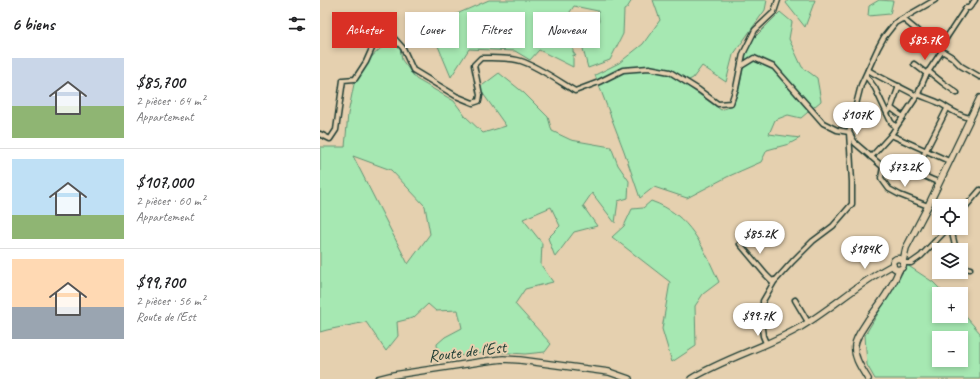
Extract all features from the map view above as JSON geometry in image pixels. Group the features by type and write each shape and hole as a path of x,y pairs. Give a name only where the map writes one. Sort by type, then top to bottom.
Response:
{"main road":[{"path":"691,379 702,371 788,334 808,322 872,276 895,268 903,267 904,254 980,98"},
{"path":"868,379 858,362 855,344 859,334 894,283 896,278 894,260 904,254"},
{"path":"896,259 899,258 903,262"},
{"name":"Route de l'Est","path":"378,379 394,375 503,359 609,372 630,379"}],"street":[{"path":"320,134 330,139 336,130 343,80 355,79 366,62 374,44 386,34 393,37 404,48 413,70 456,96 473,103 478,102 480,95 474,66 481,58 505,58 522,61 550,75 575,91 599,82 623,70 649,68 670,72 718,104 731,104 743,54 755,30 774,12 778,0"},
{"path":"740,244 772,281 814,241 833,226 852,204 852,182 848,132 858,94 884,37 895,23 935,0"},
{"path":"871,158 891,135 903,118 942,51 941,46 966,8 969,8 974,0"},
{"path":"903,19 942,51 952,57 961,66 980,77"},
{"path":"741,66 754,58 774,67 823,123 837,130 848,132 855,143 883,167 888,166 917,173 938,182"},
{"path":"914,64 957,93"},
{"path":"868,70 917,96 919,95 941,104 947,109 963,117 970,118"},
{"path":"866,76 875,88 891,122 896,127"},
{"path":"887,113 891,108 899,86"},
{"path":"891,108 903,118"},
{"path":"917,173 919,164 947,109"},
{"path":"891,135 949,162"},
{"path":"883,167 881,178 889,189 928,206"},
{"path":"968,204 980,190"},
{"path":"903,262 911,263 922,256 942,235"},
{"path":"766,343 763,336 760,314 763,309 763,301 779,275"},
{"path":"795,300 808,322"}],"green space":[{"path":"489,0 632,0 624,10 623,34 610,60 588,68 583,49 600,48 600,12 574,6 570,12 533,12 533,48 573,48 573,52 576,56 573,55 573,67 539,50 530,60 515,51 469,49 451,77 439,48 459,48 459,13"},
{"path":"653,0 767,0 765,10 733,55 726,82 702,66 693,78 683,83 721,110 733,105 739,90 748,44 780,12 792,22 789,39 802,67 817,78 821,101 801,118 788,115 775,120 769,134 800,138 789,144 767,150 761,162 727,177 687,198 654,187 640,198 595,75 619,63 643,44 660,20"},
{"path":"788,0 815,0 805,27 786,3"},
{"path":"879,0 893,1 890,14 868,16 869,6"},
{"path":"399,43 402,60 416,79 454,101 465,116 483,133 506,126 479,88 499,73 524,93 548,117 552,131 571,140 611,147 618,165 629,181 628,198 618,201 615,223 592,193 583,206 597,226 574,232 555,257 548,238 560,226 551,207 523,219 542,243 541,265 553,282 525,289 515,304 551,344 545,352 525,354 495,352 438,358 437,344 445,337 462,328 458,310 436,311 428,304 413,318 397,322 398,336 386,351 366,322 320,332 320,147 345,147 348,114 355,79 366,62 381,48 397,48 397,44","holes":["353,156 391,170 425,206 430,234 408,264"]},
{"path":"651,201 665,207 686,224 701,245 719,282 703,294 695,306 696,346 672,362 662,329 670,282 612,237 624,226 632,209 643,208"},
{"path":"907,265 938,287 932,287 932,323 968,323 968,319 980,333 980,379 875,379 867,365 865,335"}]}
